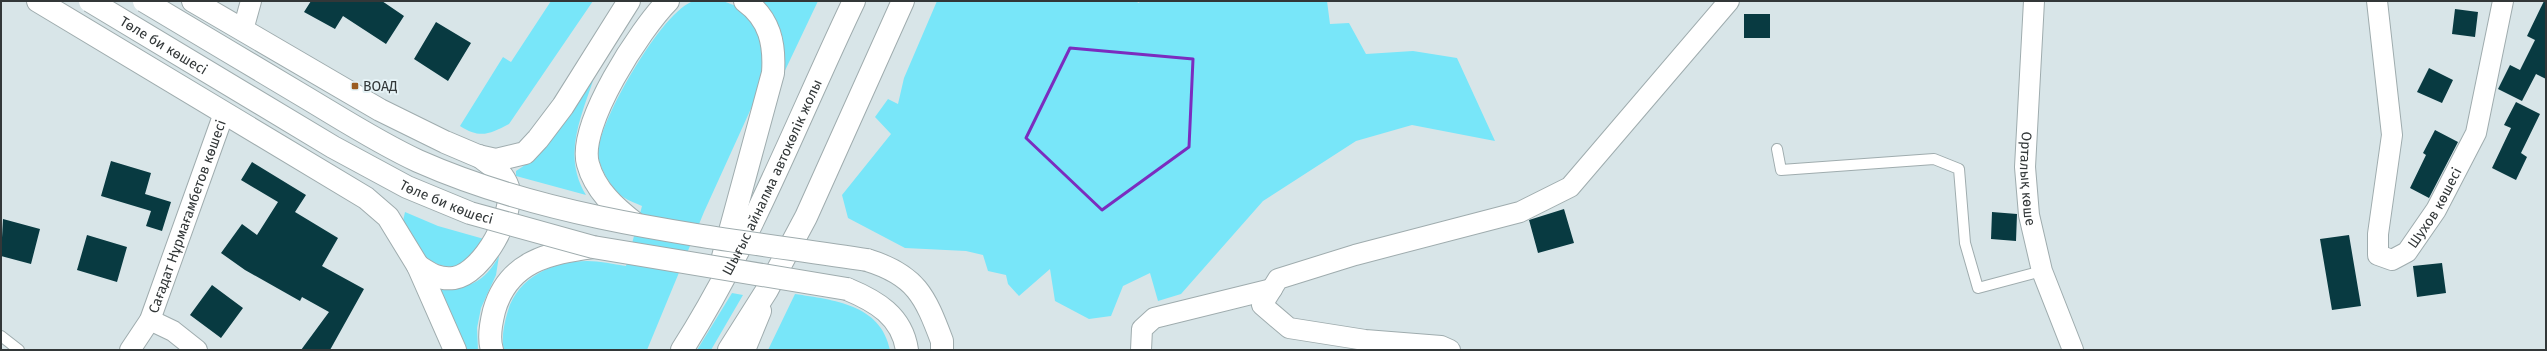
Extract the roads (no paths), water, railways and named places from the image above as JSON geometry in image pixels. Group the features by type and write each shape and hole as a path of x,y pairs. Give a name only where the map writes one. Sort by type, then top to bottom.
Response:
{"main road":[{"path":"38,1 366,198 388,217 418,266 455,350"},
{"name":"Төле би көшесі","path":"90,1 333,147 407,187 470,213 593,247 847,289 883,307 895,320 905,339 907,350"},
{"name":"Төле би көшесі","path":"144,1 346,122 417,160 479,184 538,202 636,224 867,260 886,266 906,278 921,293 942,341 942,350"},
{"path":"193,1 380,110 478,156 498,170 508,187 509,202 496,237 483,260 472,271 456,278 438,278 418,266"},
{"path":"478,156 496,160 511,158 525,153 563,106 629,1"},
{"path":"636,224 616,209 596,185 587,162 587,140 594,118 608,90 652,16 668,1"},
{"path":"709,305 774,73 774,49 768,27 753,6 745,1"},
{"name":"Шығыс айналма автокөлік жолы","path":"682,350 709,305 763,202 854,1"},
{"path":"729,350 767,290 806,217 903,1"},
{"path":"492,350 491,321 497,301 509,280 528,264 554,252 593,247"},
{"path":"744,350 756,325 767,290"},
{"path":"674,350 694,331"}],"street":[{"path":"243,30 251,1"},
{"path":"1450,350 1441,346 1365,340 1289,328 1262,305 1278,279 1355,255 1520,212 1570,187 1730,1"},
{"name":"Орталық көше","path":"2034,1 2025,167 2029,215 2042,271 2073,350"},
{"name":"Шухов көшесі","path":"2377,1 2392,135 2378,234 2378,255 2392,260 2407,252 2436,210 2476,132 2502,1"},
{"name":"Сағадат Нұрмағамбетов көшесі","path":"130,350 150,320 224,112"},
{"path":"1141,350 1142,329 1154,318 1272,289"},
{"name":"Сағадат Нұрмағамбетов көшесі","path":"150,320 172,331 197,350"}],"lane":[{"path":"1778,149 1781,170 1934,159 1959,169 1965,243 1978,288 2042,271"},
{"path":"1,336 19,350"}],"place":[{"name":"ВОАД","path":"355,86"}]}
